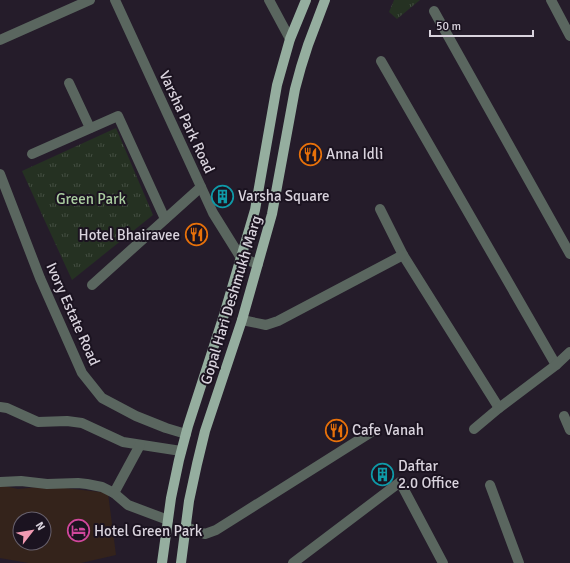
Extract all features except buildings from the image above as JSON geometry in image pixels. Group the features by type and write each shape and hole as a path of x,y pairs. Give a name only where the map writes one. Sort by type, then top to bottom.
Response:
{"main road":[{"name":"Gopal Hari Deshmukh Marg","path":"162,563 171,498 181,451 255,210 277,85 290,39 306,0"},
{"name":"Gopal Hari Deshmukh Marg","path":"181,563 189,501 204,435 242,320 272,214 294,96 301,67 326,0"}],"street":[{"path":"0,40 90,0"},
{"name":"Varsha Park Road","path":"115,0 213,213 240,258"},
{"path":"269,0 290,39"},
{"path":"551,0 570,36"},
{"path":"434,11 570,254"},
{"path":"381,61 556,365"},
{"path":"69,83 90,128"},
{"path":"32,154 118,116 165,219"},
{"name":"Ivory Estate Road","path":"0,174 4,192 82,373 102,398 136,416 186,434"},
{"path":"92,285 201,187"},
{"path":"380,209 403,255 498,408"},
{"path":"242,320 266,326 403,255"},
{"path":"240,258 258,264"},
{"path":"474,428 498,408 556,365 570,352"},
{"path":"0,407 7,408 38,422 67,421 82,423 123,442 181,451"},
{"path":"564,416 570,430"},
{"path":"186,527 204,534 216,530 373,431"},
{"path":"114,493 140,445"},
{"path":"0,482 21,481 47,484 87,484 114,493 128,504 168,520"},
{"path":"293,563 400,482 443,563"},
{"path":"490,485 519,563"}],"shaded area":[{"name":"Hotel Green Park","path":"0,485 18,489 48,486 108,493 116,555 81,563 28,563 0,558"}],"green space":[{"path":"394,0 420,0 397,19 389,12"},
{"name":"Green Park","path":"116,128 153,215 72,280 22,171"}],"place":[{"name":"Anna Idli","path":"310,154"},
{"name":"Varsha Square","path":"222,196"},
{"name":"Hotel Bhairavee","path":"196,235"},
{"name":"Cafe Vanah","path":"337,430"},
{"name":"Daftar 2.0 Office","path":"382,475"},
{"name":"Hotel Green Park","path":"78,531"}]}
